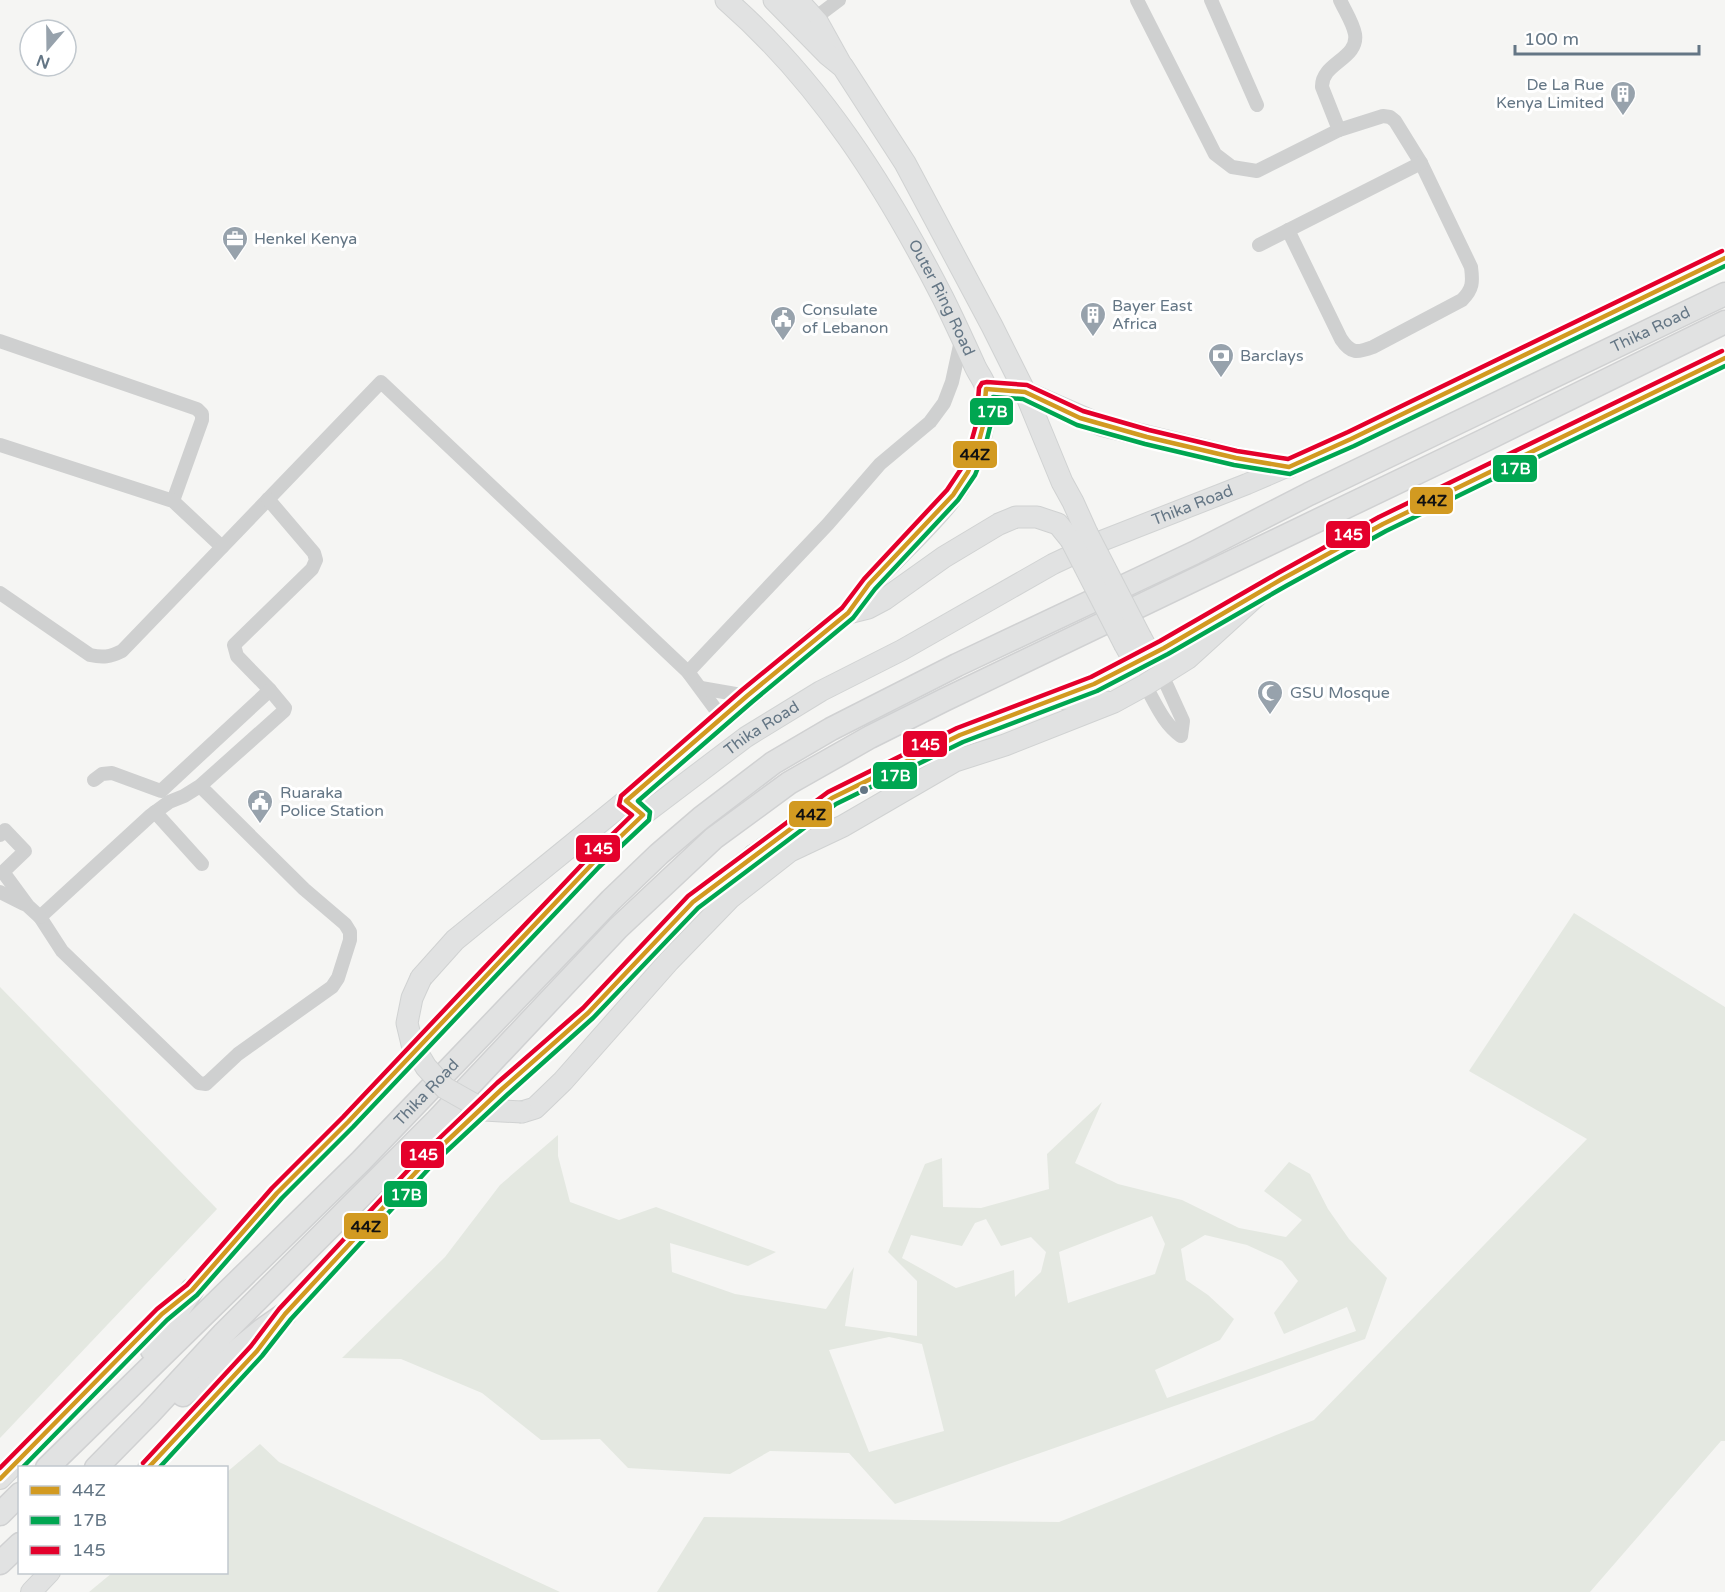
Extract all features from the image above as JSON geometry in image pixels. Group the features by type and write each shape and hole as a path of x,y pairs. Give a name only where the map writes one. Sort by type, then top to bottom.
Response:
{"highway":[{"name":"Thika Road","path":"48,1466 361,1161 611,900 659,854 735,790 831,729 898,695 1725,294"},
{"name":"Thika Road","path":"97,1466 224,1333 437,1120 618,928 714,838 789,783 944,700 1725,322"},
{"path":"128,1387 192,1290"},
{"path":"149,1414 167,1407 285,1314"},
{"path":"0,1514 18,1496"},
{"path":"0,1563 18,1546"}],"main road":[{"name":"Outer Ring Road","path":"726,0 776,46 814,89 841,125 887,197 932,275 986,389 984,426 968,472 952,495 869,584 848,613"},
{"name":"Outer Ring Road","path":"774,0 843,68"},
{"name":"Outer Ring Road","path":"798,0 828,38 843,68 905,163 964,271 1024,392 1062,482 1073,502 1072,532 1138,651"},
{"name":"Thika Road","path":"0,1479 162,1314 192,1290 277,1193 348,1122 594,862 643,815 746,736 821,691 902,650 1053,564 1104,540 1351,439 1725,258"},
{"path":"149,1466 257,1351 285,1314 429,1158 588,1013 693,902 832,798 960,735 1094,684 1138,651 1264,589 1383,524 1725,358"},
{"path":"1024,392 1080,418 1101,425 1236,458 1289,466"},
{"path":"1072,532 1037,517 1016,517 999,524 944,556 885,598 868,608 848,613 747,696 626,801 455,940 421,978 412,998 407,1023 412,1044 426,1067 446,1088 484,1110 522,1112 535,1108 563,1081 669,961 740,890 790,851 843,826 955,761 1005,745 1114,702 1154,680 1188,658 1264,589"},
{"path":"1055,698 1114,702"},
{"path":"626,801 643,815"},
{"path":"740,890 754,855"},
{"path":"31,1592 48,1574"}],"street":[{"path":"814,18 839,0"},
{"path":"1137,0 1215,154 1223,162 1241,170 1257,171 1339,130 1383,116 1390,117 1402,129 1422,163 1467,259 1473,283 1470,291 1462,300 1373,347 1361,351 1347,348 1288,230"},
{"path":"1211,0 1257,105"},
{"path":"1339,130 1322,87 1322,81 1326,73 1349,53 1355,43 1353,26 1340,0"},
{"path":"1259,245 1422,163"},
{"path":"688,672 828,524 880,464 930,422 944,403 952,382 962,336"},
{"path":"0,341 197,410 202,414 202,420 173,501"},
{"path":"0,593 90,656 101,658 122,651 381,382 688,672 722,718"},
{"path":"0,445 173,501 222,547"},
{"path":"94,780 102,774 112,773 165,797 184,796 200,786 284,711 285,708 270,690 237,656 234,645 312,569 316,560 314,553 268,499"},
{"path":"701,688 747,696"},
{"path":"40,917 155,812 165,797 270,690"},
{"path":"0,835 6,830 25,851 1,874 40,917 62,951 199,1083 206,1084 238,1054 326,992 338,978 348,950 350,932 345,924 304,889 200,786"},
{"path":"155,812 202,864"},
{"path":"0,892 28,906"}],"shaded area":[{"path":"1574,913 1725,1007 1725,1441 1721,1441 1590,1592 657,1592 704,1517 1059,1522 1314,1420 1587,1139 1469,1071"},
{"path":"0,987 217,1209 0,1438"},
{"path":"1102,1102 1075,1163 1118,1184 1182,1200 1239,1228 1286,1237 1302,1220 1264,1191 1289,1162 1310,1174 1328,1209 1349,1239 1387,1278 1365,1339 895,1504 849,1453 770,1451 730,1474 628,1468 600,1439 541,1440 482,1393 401,1359 342,1358 445,1257 500,1185 558,1135 558,1156 570,1202 619,1220 656,1207 776,1252 748,1266 670,1243 672,1272 735,1294 826,1309 854,1267 845,1326 917,1336 917,1281 888,1252 925,1164 942,1158 943,1207 981,1208 1049,1189 1047,1154","holes":["1152,1216 1165,1244 1155,1274 1068,1303 1059,1252","986,1219 1001,1246 1031,1237 1046,1252 1041,1272 1015,1297 1014,1270 956,1288 902,1258 911,1235 962,1246 975,1223","1205,1235 1247,1245 1282,1261 1298,1281 1274,1313 1284,1334 1347,1307 1356,1331 1167,1398 1155,1370 1220,1340 1234,1319 1208,1295 1186,1280 1181,1249","889,1337 922,1344 944,1431 869,1452 829,1350"]},
{"path":"260,1444 279,1462 560,1592 89,1592 111,1574 228,1574 228,1471"}],"transit line":[{"name":"145","path":"0,1468 157,1309 187,1285 272,1188 632,815 619,805 621,796 742,690 842,608 864,579 947,490 961,469 976,425 979,388 982,383 1027,385 1083,411 1149,430 1237,451 1288,459 1722,251"},
{"name":"44Z","path":"0,1479 162,1314 192,1290 277,1193 348,1122 594,862 643,815 626,801 747,696 848,613 869,584 953,495 968,472 983,426 986,389 1025,392 1080,418 1236,458 1289,467 1725,258"},
{"name":"17B","path":"24,1466 167,1320 197,1295 282,1198 353,1127 599,867 649,820 650,812 638,801 853,618 875,589 958,500 975,475 990,427 993,397 1023,399 1077,425 1145,444 1234,465 1290,474 1354,446 1725,266"},
{"name":"145","path":"143,1463 251,1346 279,1309 424,1153 497,1083 583,1008 688,896 828,792 957,728 1091,677 1160,641 1379,517 1722,351"},
{"name":"44Z","path":"150,1466 257,1351 285,1314 429,1158 588,1013 693,902 832,798 960,735 1094,684 1164,648 1282,579 1383,524 1725,358"},
{"name":"17B","path":"161,1466 434,1163 593,1018 698,908 836,804 963,742 1097,691 1168,654 1386,531 1725,366"}],"place":[{"name":"De La Rue Kenya Limited","path":"1623,117"},
{"name":"Henkel Kenya","path":"235,262"},
{"name":"Bayer East Africa","path":"1093,338"},
{"name":"Consulate of Lebanon","path":"783,342"},
{"name":"Barclays","path":"1221,379"},
{"name":"GSU Mosque","path":"1270,716"},
{"name":"Ruaraka Police Station","path":"260,825"}]}
